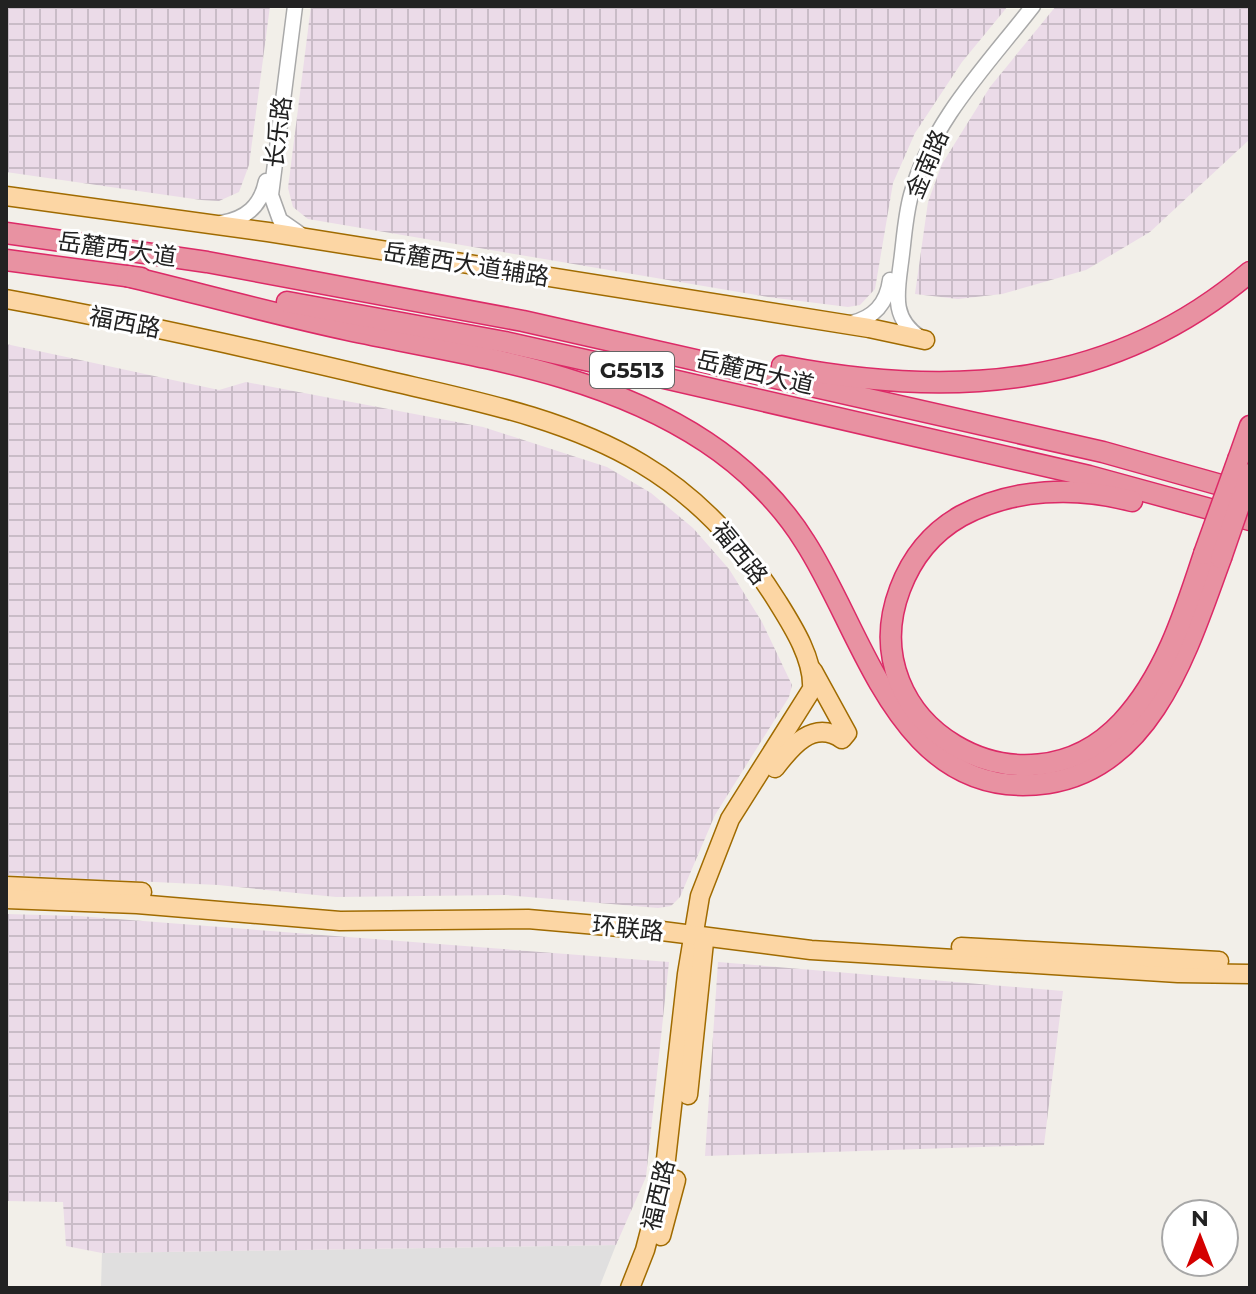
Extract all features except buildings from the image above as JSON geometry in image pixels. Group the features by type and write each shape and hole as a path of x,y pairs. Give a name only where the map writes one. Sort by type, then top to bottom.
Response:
{"highway":[{"path":"6,223 50,240"},
{"name":"岳麓西大道","path":"6,233 207,262 618,341 1103,452 1250,493"},
{"name":"岳麓西大道","path":"6,260 127,276 505,342 1089,476 1250,520"},
{"path":"207,262 335,271 582,320 774,365 924,384 1008,380 1100,359 1174,326 1250,272"},
{"path":"6,272 58,267"},
{"path":"127,276 348,330 478,354 534,369 626,401 705,441 764,491 804,539 905,725 947,762 1000,782 1044,784 1068,779 1101,762 1127,741 1172,680 1244,466 1250,426"},
{"path":"1213,556 1146,689 1107,737 1074,755 1056,762 1022,766 969,755 932,730 910,702 901,683 892,628 904,577 928,540 970,511 1036,492 1108,494 1250,533"}],"main road":[{"name":"岳麓西大道辅路","path":"6,196 311,239 843,324 925,340"},
{"name":"福西路","path":"6,299 210,339 419,388 571,430 613,448 674,485 742,548 782,609 811,667 812,689 730,819 712,861 664,1177 645,1250 630,1288"},
{"path":"643,1288 669,1211 679,1167 699,931 729,849 762,787 797,741 809,734 830,733 842,739 847,733 811,667"},
{"name":"环联路","path":"6,886 112,890 355,909 521,907 822,951 1178,973 1250,974"},
{"name":"环联路","path":"6,899 164,905 340,921 528,919 1250,962"}],"street":[{"name":"长乐路","path":"212,224 245,215 263,194 288,6"},
{"name":"长乐路","path":"295,6 271,195 280,220 311,239"},
{"name":"金南路","path":"843,324 867,318 884,302 901,206 922,147 947,107 1025,6"},
{"name":"金南路","path":"925,340 903,323 896,299 906,223 916,179 946,120 1033,6"}],"shaded area":[{"path":"6,6 270,6 249,165 239,192 219,201 201,200 6,172"},
{"path":"311,6 1008,6 962,62 915,133 893,183 875,289 860,305 848,307 768,297 308,219 293,207 288,188"},
{"path":"1056,6 1250,6 1250,139 1150,232 1086,270 1002,294 958,299 915,294 928,202 942,164 990,87"},
{"path":"6,344 219,390 246,382 483,427 607,467 651,493 693,528 729,569 762,622 792,685 789,697 715,815 680,897 671,906 658,908 506,895 336,897 218,885 6,875"},
{"path":"6,914 78,916 669,962 646,1177 616,1245 102,1253 66,1246 63,1202 6,1201"},
{"path":"718,962 1063,991 1044,1145 705,1156"},
{"path":"616,1245 599,1288 101,1288 102,1253"}]}
